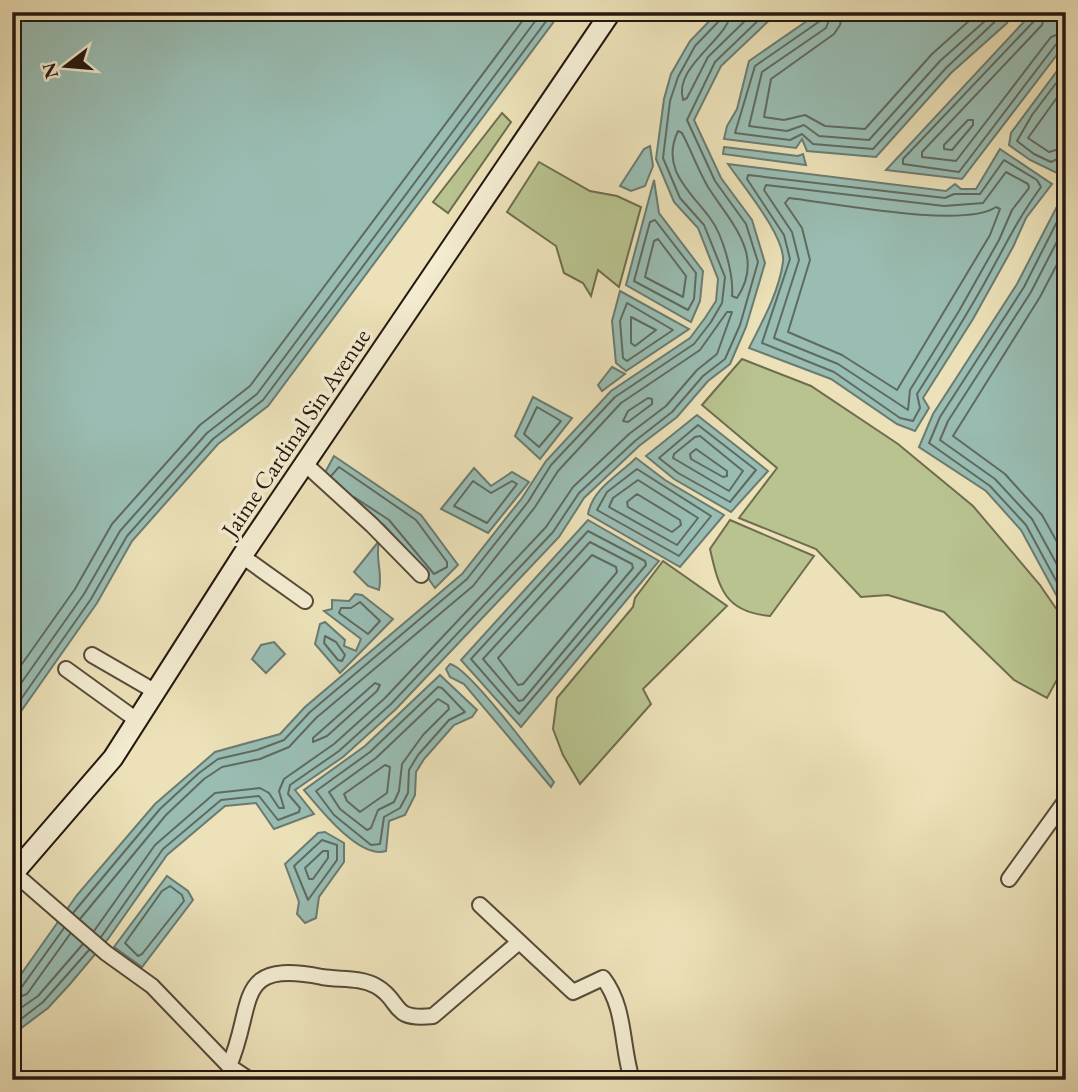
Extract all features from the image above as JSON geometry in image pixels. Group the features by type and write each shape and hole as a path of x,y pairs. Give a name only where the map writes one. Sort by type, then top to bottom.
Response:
{"main road":[{"name":"Jaime Cardinal Sin Avenue","path":"13,874 113,758 304,463 611,12"}],"street":[{"path":"304,463 372,525 421,575"},
{"path":"242,556 305,601"},
{"path":"92,655 156,692"},
{"path":"65,669 138,720"},
{"path":"1009,879 1066,800"},
{"path":"13,874 106,953 152,986 229,1066 250,1080"},
{"path":"480,905 573,992 603,978 615,994 632,1080"},
{"path":"229,1066 238,1045 248,998 257,982 268,974 305,974 358,981 377,986 398,1012 415,1018 433,1016 519,942"}],"green space":[{"path":"502,113 511,122 448,213 433,202"},
{"path":"539,162 590,191 617,196 641,207 619,287 598,270 591,296 583,283 564,273 556,246 507,212"},
{"path":"742,359 811,386 898,444 973,506 1040,585 1066,623 1066,663 1047,698 1014,680 944,612 888,595 861,597 816,549 739,518 777,468 702,405"},
{"path":"730,520 814,556 770,616 755,614 734,604 721,587 710,549"},
{"path":"663,561 727,606 643,689 651,704 580,784 563,755 553,729 557,698 633,607 635,598"}],"water":[{"path":"12,12 561,12 268,406 218,444 132,541 97,603 12,724"},
{"path":"718,12 778,12 721,66 694,120 721,178 752,220 765,263 746,327 730,364 708,381 677,417 639,446 584,498 559,537 396,709 343,757 295,790 314,814 274,829 256,803 225,806 167,855 108,939 70,984 48,1008 12,1035 12,987 77,895 155,804 215,752 280,734 305,707 462,574 522,498 546,461 611,391 690,338 705,318 716,301 718,279 698,228 674,202 656,159 664,99 671,74 690,41"},
{"path":"820,12 1012,14 1007,23 951,73 876,157 807,151 802,139 796,148 724,139 727,126 737,109 749,61"},
{"path":"1033,12 1066,12 1066,43 962,179 886,170"},
{"path":"1066,59 1066,158 1057,173 1030,160 1009,145 1011,133"},
{"path":"650,146 653,166 645,186 631,191 620,186 644,149"},
{"path":"724,147 798,156 803,154 806,165 723,154"},
{"path":"1000,149 1052,184 1026,218 973,319 923,398 929,408 915,431 897,424 831,379 749,348 778,284 783,262 782,252 771,226 728,164 946,191 955,184 961,189 976,189"},
{"path":"654,180 659,213 703,271 700,301 691,322 626,285"},
{"path":"1066,189 1066,613 1021,530 986,491 919,447 933,414 1017,284"},
{"path":"620,291 689,329 626,371 616,363 612,321"},
{"path":"612,367 625,374 602,391 598,385"},
{"path":"533,397 572,418 540,459 515,436"},
{"path":"697,415 768,471 731,512 674,479 646,456"},
{"path":"334,456 421,515 458,565 435,588 414,558 384,525 321,480"},
{"path":"636,458 665,480 724,515 680,567 588,514 595,497 607,483"},
{"path":"474,468 491,486 512,472 529,482 488,533 441,509"},
{"path":"588,520 659,561 521,727 461,660"},
{"path":"379,541 379,590 368,586 354,572"},
{"path":"355,594 362,595 393,619 340,673 315,644 320,624 325,622 345,640 344,646 356,651 361,639 324,611 332,609 332,600 349,601"},
{"path":"274,642 285,654 266,673 252,659 261,645"},
{"path":"450,664 472,681 503,716 554,782 551,787 464,684 450,677 446,669"},
{"path":"440,675 477,710 472,717 454,725 424,759 416,772 415,795 405,815 389,821 386,851 376,852 364,848 341,831 304,790 365,746"},
{"path":"325,832 344,843 344,862 319,897 316,918 305,923 297,914 299,902 285,864 318,833"},
{"path":"167,876 188,891 193,900 142,967 114,947"}]}
